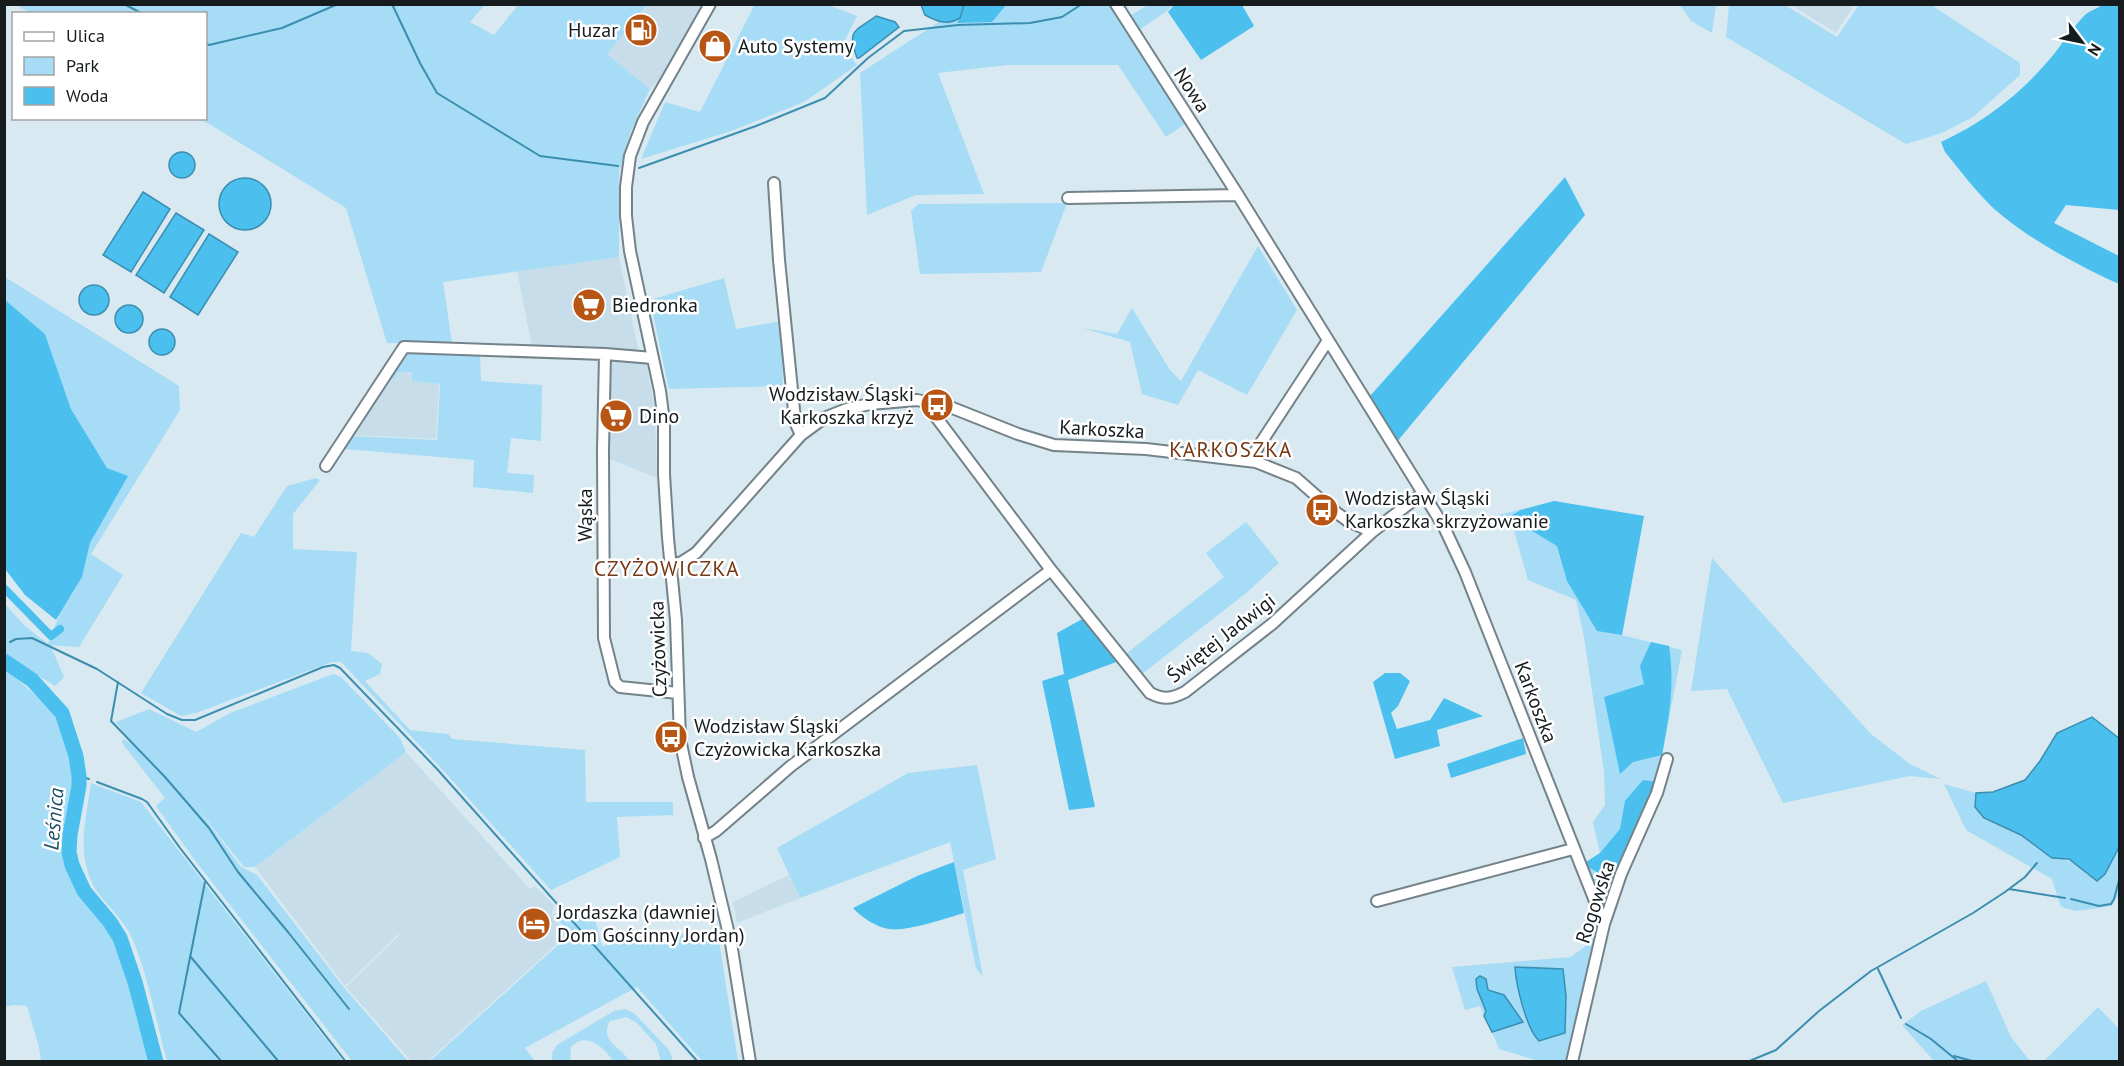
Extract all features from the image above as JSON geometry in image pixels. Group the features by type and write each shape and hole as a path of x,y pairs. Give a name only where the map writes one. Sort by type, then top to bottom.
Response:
{"street":[{"name":"Czyżowicka","path":"710,4 643,122 630,156 626,187 626,216 630,251 664,422 664,474 676,620 680,739 731,943 750,1062"},
{"name":"Nowa","path":"1116,4 1423,493"},
{"path":"774,183 794,410 796,424 801,435"},
{"path":"1068,198 1238,195"},
{"path":"1249,461 1327,342"},
{"path":"326,466 404,347 605,354 653,358"},
{"name":"Wąska","path":"605,354 604,638 615,682 620,687 678,693"},
{"name":"Karkoszka","path":"670,565 682,562 696,553 801,435 824,418 847,410 893,401 926,401 950,407 1017,434 1054,445 1146,449 1249,461 1296,478 1330,508 1372,532"},
{"name":"Świętej Jadwigi","path":"926,401 1051,570 1150,693 1161,699 1172,698 1185,692 1272,624 1372,532"},
{"path":"1372,532 1423,493"},
{"name":"Karkoszka","path":"1423,493 1444,527 1465,572 1604,924"},
{"path":"704,838 716,831 791,766 1051,570"},
{"name":"Rogowska","path":"1572,1062 1604,924 1621,873 1657,793 1667,759"},
{"path":"1377,901 1573,849"}],"shaded area":[{"path":"647,5 703,5 659,81 650,89 607,54"},
{"path":"1791,5 1854,5 1836,33"},
{"path":"619,257 639,353 532,347 517,271"},
{"path":"607,359 646,362 655,410 657,478 605,457"},
{"path":"397,372 412,374 412,381 439,384 436,439 352,435 388,379 397,379"},
{"path":"406,752 530,889 535,886 554,905 552,915 569,933 428,1061 411,1061 346,987 399,936 398,934 345,986 255,867"},
{"path":"789,875 800,898 737,923 733,902"}],"green space":[{"path":"755,4 828,5 857,16 842,46 857,65 804,102 731,131 641,159 665,102 700,112"},
{"path":"16,5 485,5 470,22 494,35 518,5 647,5 607,54 650,89 630,133 619,172 619,257 443,282 452,343 387,343 346,208 203,120 207,120 207,12 29,12"},
{"path":"964,5 1006,5 992,22 957,23"},
{"path":"1001,5 1110,5 1185,124 1166,137 1118,65 1008,65 938,73 984,194 916,195 867,215 860,73 939,22 992,20"},
{"path":"1148,5 1172,5 1139,30 1131,15"},
{"path":"1174,5 1242,5 1254,26 1201,60 1168,12"},
{"path":"1680,5 1716,5 1712,33 1691,21"},
{"path":"1729,5 1785,5 1837,37 1859,5 1931,5 2020,63 2020,75 1973,117 1942,133 1906,144 1726,37"},
{"path":"2102,5 2119,5 2119,210 2066,205 2054,223 2119,256 2119,284 2052,249 2004,217 1972,186 1945,152 1941,142 1973,125 2016,93 2042,68 2077,23 2086,14"},
{"path":"1565,177 1585,215 1396,443 1370,396"},
{"path":"1067,203 1041,272 920,274 911,211 918,204"},
{"path":"1258,246 1297,310 1247,395 1198,370 1178,405 1142,394 1130,342 1083,328 1117,334 1132,308 1170,370 1181,381"},
{"path":"5,277 179,386 180,410 91,554 123,575 79,647 48,645 64,677 55,686 5,655 4,603 25,626 48,644 59,616 82,577 90,543 127,476 107,468 71,409 45,334 5,300"},
{"path":"724,278 736,329 781,321 783,386 669,389 650,300"},
{"path":"5,300 45,334 71,409 107,468 128,476 90,543 82,577 56,620 25,595 5,569"},
{"path":"406,352 480,354 481,381 542,385 541,441 511,438 507,473 534,475 533,493 473,487 474,460 345,449 351,436 437,440 440,384 412,381 412,373 397,372 396,379 389,378"},
{"path":"316,478 320,480 293,514 293,549 357,552 351,651 368,653 382,664 380,674 365,681 410,730 448,734 452,739 585,750 586,802 673,802 673,815 617,817 620,857 551,890 341,662 332,662 196,713 181,716 141,693 241,533 254,537 287,486"},
{"path":"1554,501 1644,516 1622,635 1682,650 1657,782 1602,908 1583,864 1600,853 1593,822 1605,805 1604,772 1584,637 1576,600 1528,580 1514,531 1494,516"},
{"path":"1554,501 1644,516 1622,635 1597,631 1567,581 1557,546 1509,517 1521,510"},
{"path":"1246,522 1279,563 1245,594 1142,674 1127,653 1224,577 1206,553"},
{"path":"1712,558 1871,734 1910,764 1941,779 1909,776 1783,803 1727,689 1691,691"},
{"path":"1084,618 1119,661 1068,680 1095,807 1069,810 1042,681 1064,674 1057,633"},
{"path":"1651,642 1669,646 1671,661 1670,701 1662,755 1633,762 1620,774 1604,697 1644,684 1640,666"},
{"path":"5,669 53,711 76,771 75,788 61,845 67,870 86,903 114,935 138,1023 152,1061 41,1061 27,1006 5,1007"},
{"path":"1385,673 1400,673 1410,681 1398,706 1391,713 1397,729 1430,720 1444,698 1483,716 1437,730 1440,746 1395,759 1373,682"},
{"path":"333,674 341,677 400,738 406,752 255,867 244,867 194,804 241,867 257,875 346,990 408,1061 352,1061 194,859 156,806 165,798 122,743 123,739 131,743 116,722 149,709 196,732 230,713"},
{"path":"1523,738 1526,754 1451,778 1447,764"},
{"path":"977,765 996,859 963,870 983,977 976,968 950,842 800,898 777,848 908,773"},
{"path":"1643,780 1657,782 1614,882 1583,864 1600,853 1620,829 1625,801"},
{"path":"91,783 141,802 343,1061 167,1061 138,952 125,925 96,890 86,864 84,838"},
{"path":"1944,784 1976,793 1975,807 1984,818 2021,835 2052,858 2076,863 2087,875 2105,874 2119,847 2119,893 2112,906 2076,911 2061,907 2052,879 1966,830"},
{"path":"954,862 964,913 926,924 889,929 874,924 853,908 917,876"},
{"path":"592,908 602,946 717,929 738,1061 702,1061 637,987 525,1048 535,1061 430,1061 570,934 553,914"},
{"path":"1595,917 1597,930 1565,1061 1539,1061 1499,1049 1492,1032 1522,1022 1504,995 1488,990 1486,979 1477,989 1486,1011 1484,1016 1480,1006 1465,1010 1452,967 1571,957 1592,941","holes":["1515,967 1563,969 1566,997 1565,1033 1539,1041 1530,1027 1522,1006"]},
{"path":"1986,981 2011,1037 2030,1061 1934,1061 1902,1025 1921,1011"},
{"path":"2098,1007 2119,1029 2119,1061 2044,1061"},
{"path":"625,1009 634,1013 669,1050 672,1061 661,1061 656,1044 637,1023 626,1017 610,1021 607,1034 612,1043 629,1061 613,1061 600,1046 583,1040 571,1047 570,1061 552,1061 552,1053 557,1045 614,1011"}],"water":[{"path":"921,5 964,5 960,18 946,22 937,21 925,15"},
{"path":"876,16 895,22 899,27 857,58 853,36 858,28"},
{"path":"182,152 191,156 195,165 191,174 182,178 173,174 169,165 173,156"},
{"path":"245,178 259,182 267,190 271,204 267,218 259,226 245,230 231,226 223,218 219,204 223,190 231,182"},
{"path":"143,192 170,209 131,272 103,255"},
{"path":"176,213 204,230 164,293 136,275"},
{"path":"209,234 238,252 198,315 170,297"},
{"path":"94,285 104,290 109,300 104,310 94,315 84,310 79,300 84,290"},
{"path":"129,305 139,309 143,319 139,329 129,333 119,329 115,319 119,309"},
{"path":"162,329 172,332 175,342 172,352 162,355 152,352 149,342 152,332"},
{"path":"2092,717 2120,739 2119,847 2105,874 2097,881 2069,859 2052,858 2021,835 1984,818 1975,807 1976,793 1993,792 2025,780 2057,733"},
{"path":"1515,967 1563,969 1566,996 1565,1033 1539,1041 1534,1035 1522,1006"},
{"path":"1480,976 1486,979 1488,990 1504,995 1523,1022 1492,1032 1484,1016 1486,1011 1477,989 1476,979"}],"waterway":[{"path":"124,4 139,12"},
{"path":"207,44 282,28 338,4"},
{"path":"392,4 437,93 540,156 618,166"},
{"path":"639,168 756,126 825,98 868,58 904,31 958,25 1030,23 1062,17 1082,4"},
{"path":"4,588 51,636 60,629"},
{"path":"10,642 16,639 32,638 97,669 167,714 182,720 195,720 323,667 334,665 340,668 437,769 698,1062"},
{"name":"Leśnica","path":"4,661 32,680 62,713 76,756 79,776 70,835 69,852 72,865 84,891 120,938 135,982 156,1062"},
{"path":"118,682 111,721 165,777 209,828 238,872 349,1009"},
{"path":"79,776 89,779"},
{"path":"97,782 147,802 346,1062"},
{"path":"2009,889 2025,877 2037,863"},
{"path":"2071,899 2099,906 2111,904 2120,877"},
{"path":"205,882 179,1013 222,1062"},
{"path":"1747,1062 1776,1050 1819,1011 1871,971 1973,913 2009,889 2065,898"},
{"path":"190,956 279,1062"},
{"path":"1878,969 1901,1018"},
{"path":"1906,1024 1931,1039 1959,1062"},
{"path":"1954,1056 1976,1062"}],"place":[{"name":"Huzar","path":"641,30"},
{"name":"Auto Systemy","path":"715,46"},
{"name":"Biedronka","path":"589,305"},
{"name":"Wodzisław Śląski Karkoszka krzyż","path":"937,405"},
{"name":"Dino","path":"616,416"},
{"name":"Wodzisław Śląski Karkoszka skrzyżowanie","path":"1322,510"},
{"name":"Wodzisław Śląski Czyżowicka Karkoszka","path":"671,737"},
{"name":"Jordaszka (dawniej Dom Gościnny Jordan)","path":"534,924"}],"district":[{"name":"KARKOSZKA","path":"1231,450"},
{"name":"CZYŻOWICZKA","path":"667,569"}]}
